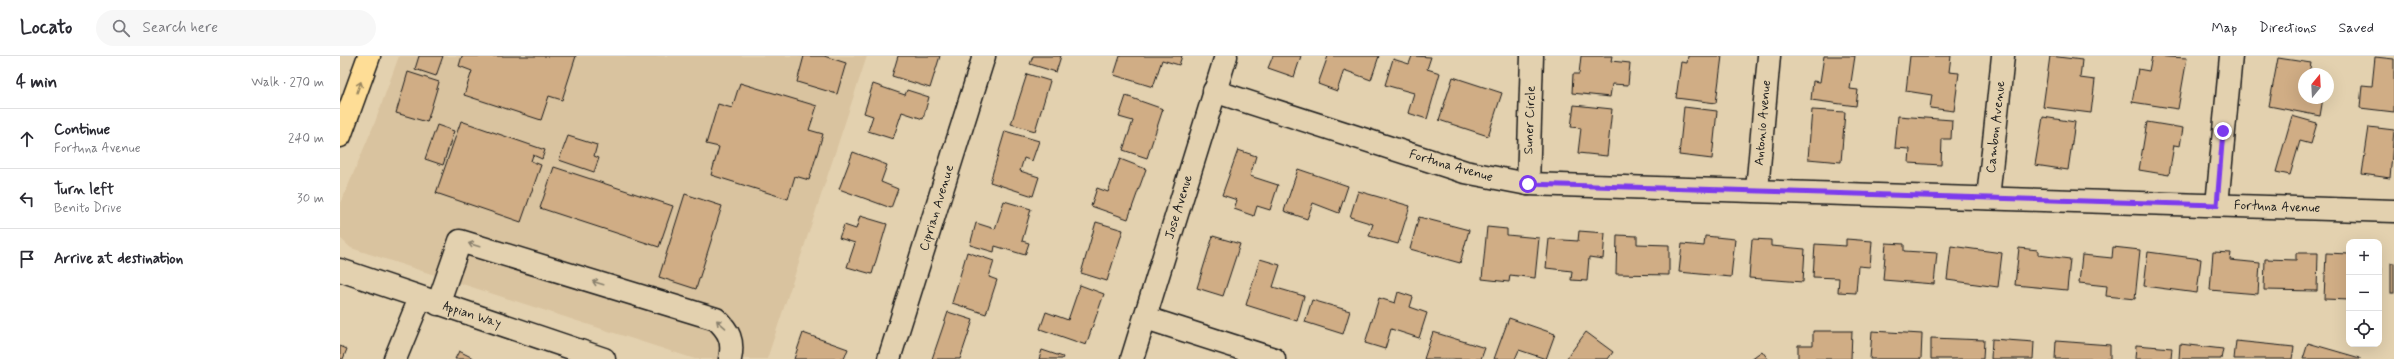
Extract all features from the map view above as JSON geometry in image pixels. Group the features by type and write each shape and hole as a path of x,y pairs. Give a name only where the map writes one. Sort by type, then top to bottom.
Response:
{"main road":[{"path":"340,136 369,56"}],"street":[{"name":"Ciprian Avenue","path":"890,359 984,56"},
{"name":"Jose Avenue","path":"1132,359 1146,318 1214,91 1226,56"},
{"name":"Suner Circle","path":"1528,184 1532,56"},
{"name":"Antonio Avenue","path":"1757,190 1770,56"},
{"name":"Cambon Avenue","path":"1988,198 2003,56"},
{"path":"2217,205 2231,56"},
{"name":"Fortuna Avenue","path":"1214,91 1465,172 1528,184 2394,211"},
{"path":"395,359 429,301 460,241 716,320 728,330 732,351 730,359"},
{"name":"Appian Way","path":"340,270 604,359"},
{"path":"1146,318 1274,359"}],"shaded area":[{"path":"399,56 867,56 767,359 695,359 351,248 340,238 340,205 375,122"}],"building":[{"path":"419,56 443,56 436,76 415,69"},
{"path":"462,56 576,56 562,100 549,96 541,120 464,95 472,71 459,66"},
{"path":"804,56 824,56 846,63 837,94 797,82"},
{"path":"898,56 940,56 930,88 892,76"},
{"path":"1033,56 1061,56 1056,72 1030,64"},
{"path":"1120,56 1182,56 1179,65 1162,60 1153,87 1114,75"},
{"path":"1273,56 1301,56 1294,77 1268,68"},
{"path":"1328,56 1379,56 1371,80 1344,70 1337,91 1318,84"},
{"path":"1412,56 1431,57 1427,69 1440,73 1427,119 1408,113 1414,93 1385,85 1393,59 1409,64"},
{"path":"1581,56 1612,56 1611,61 1630,63 1628,85 1612,84 1610,97 1572,93 1573,74 1579,74"},
{"path":"1688,56 1722,56 1716,103 1676,98 1681,62 1687,63"},
{"path":"1824,56 1855,56 1850,89 1858,90 1856,106 1811,100 1813,81 1820,82"},
{"path":"1910,56 1951,56 1949,72 1959,73 1954,111 1930,108 1932,95 1906,91"},
{"path":"2050,56 2082,60 2080,78 2095,80 2091,113 2043,107"},
{"path":"2152,56 2187,58 2178,109 2132,102 2138,69 2149,71"},
{"path":"2375,57 2394,59 2394,112 2360,108 2362,85 2372,86"},
{"path":"2278,58 2311,63 2310,68 2298,68 2298,104 2322,104 2320,116 2269,106"},
{"path":"408,72 439,82 427,122 396,113"},
{"path":"1027,74 1050,81 1035,131 1011,124"},
{"path":"1453,77 1502,93 1488,136 1439,120"},
{"path":"740,83 817,106 809,130 823,134 809,180 795,176 788,199 711,175 719,147 706,144 718,104 732,108"},
{"path":"873,84 905,95 907,90 929,97 923,119 902,112 893,139 868,131 873,116 864,113"},
{"path":"1126,96 1163,109 1147,158 1123,150 1133,121 1119,117"},
{"path":"1574,105 1612,109 1607,156 1578,153 1581,128 1571,127"},
{"path":"1684,107 1717,111 1712,159 1679,155"},
{"path":"1812,110 1845,112 1841,162 1808,159"},
{"path":"1898,116 1952,120 1951,139 1942,139 1941,165 1909,163 1910,149 1895,148"},
{"path":"2292,116 2317,123 2311,144 2300,141 2290,175 2276,172"},
{"path":"2043,117 2075,122 2068,170 2035,165"},
{"path":"461,121 545,150 542,159 533,155 531,161 541,165 521,222 436,193"},
{"path":"2147,122 2183,128 2180,146 2174,145 2169,175 2139,170"},
{"path":"437,125 454,131 443,165 425,159"},
{"path":"2369,127 2394,130 2390,178 2362,174"},
{"path":"1005,131 1039,141 1032,161 1024,158 1020,171 1039,177 1033,196 990,182"},
{"path":"568,136 597,145 594,156 599,158 594,172 559,160"},
{"path":"1238,150 1256,156 1250,176 1278,185 1270,210 1257,206 1254,216 1234,209 1237,200 1222,195"},
{"path":"853,152 887,165 881,182 898,189 891,208 839,189"},
{"path":"1120,159 1146,169 1128,219 1091,206 1097,188 1108,192"},
{"path":"554,167 673,206 659,247 540,208"},
{"path":"1298,169 1348,186 1339,213 1313,203 1307,219 1284,211"},
{"path":"1358,191 1410,206 1398,244 1369,236 1373,224 1350,217"},
{"path":"685,194 722,206 696,289 659,277"},
{"path":"1004,201 1031,209 1022,241 1029,243 1025,255 995,246 994,252 970,245 976,223 995,229"},
{"path":"860,216 887,224 872,274 847,267 855,243 839,238 844,225 856,229"},
{"path":"1419,217 1469,230 1460,263 1410,249"},
{"path":"1096,222 1123,230 1107,281 1081,273"},
{"path":"1487,227 1507,229 1507,235 1539,238 1535,278 1510,275 1509,282 1482,279"},
{"path":"1579,231 1605,233 1603,259 1589,257 1587,281 1571,280 1572,271 1546,268 1549,239 1578,241"},
{"path":"1617,235 1637,236 1637,244 1669,245 1669,275 1616,274"},
{"path":"1213,236 1240,244 1223,296 1197,288"},
{"path":"1705,236 1735,239 1731,277 1679,272 1682,244 1704,246"},
{"path":"1752,239 1771,240 1771,246 1805,249 1803,282 1749,278"},
{"path":"1846,239 1872,241 1870,267 1858,266 1856,293 1838,292 1839,278 1813,277 1815,244 1846,246"},
{"path":"1886,243 1904,244 1904,251 1937,253 1934,284 1883,280"},
{"path":"1951,246 2002,253 1998,287 1947,280"},
{"path":"2113,247 2140,250 2135,299 2106,296 2107,286 2079,283 2082,255 2112,258"},
{"path":"2019,248 2038,250 2038,255 2070,259 2067,290 2015,285"},
{"path":"967,252 994,261 989,277 997,280 986,314 952,303"},
{"path":"2148,252 2201,259 2197,293 2144,286"},
{"path":"2213,252 2231,253 2230,260 2260,263 2258,294 2210,290"},
{"path":"2296,253 2318,253 2317,291 2264,290 2265,259 2296,260"},
{"path":"2326,253 2346,254 2346,300 2324,299"},
{"path":"1260,259 1280,265 1273,287 1304,296 1297,321 1246,305"},
{"path":"2391,263 2394,263 2394,293 2391,293"},
{"path":"1080,285 1104,294 1086,345 1040,329 1046,312 1068,320"},
{"path":"1398,292 1413,297 1410,307 1427,313 1419,338 1391,329 1385,349 1365,343 1379,298 1395,303"},
{"path":"1312,300 1350,311 1343,334 1305,322"},
{"path":"948,312 973,320 960,359 932,359"},
{"path":"1509,318 1555,334 1546,359 1519,350 1515,359 1494,359"},
{"path":"1813,331 1852,331 1851,359 1798,359 1798,345 1813,345"},
{"path":"1872,331 1922,334 1921,359 1870,359"},
{"path":"1433,332 1485,348 1481,359 1424,359"},
{"path":"1586,332 1613,352 1608,359 1566,359"},
{"path":"803,333 848,349 844,359 794,359"},
{"path":"1931,338 1984,340 1983,359 1931,359"},
{"path":"1992,339 2034,342 2033,359 1991,359"},
{"path":"2056,341 2110,345 2110,359 2055,359"},
{"path":"2236,341 2294,347 2292,359 2234,359"},
{"path":"2308,343 2360,358 2360,359 2303,359"},
{"path":"2180,344 2223,349 2221,359 2179,359"},
{"path":"2136,345 2172,348 2171,359 2135,359"},
{"path":"340,346 347,349 343,359 340,359"},
{"path":"1042,350 1063,357 1062,359 1039,359"},
{"path":"459,351 475,359 455,359"},
{"path":"1762,351 1768,359 1751,359"}],"route":[{"path":"1528,184 2217,205 2223,131"}]}
